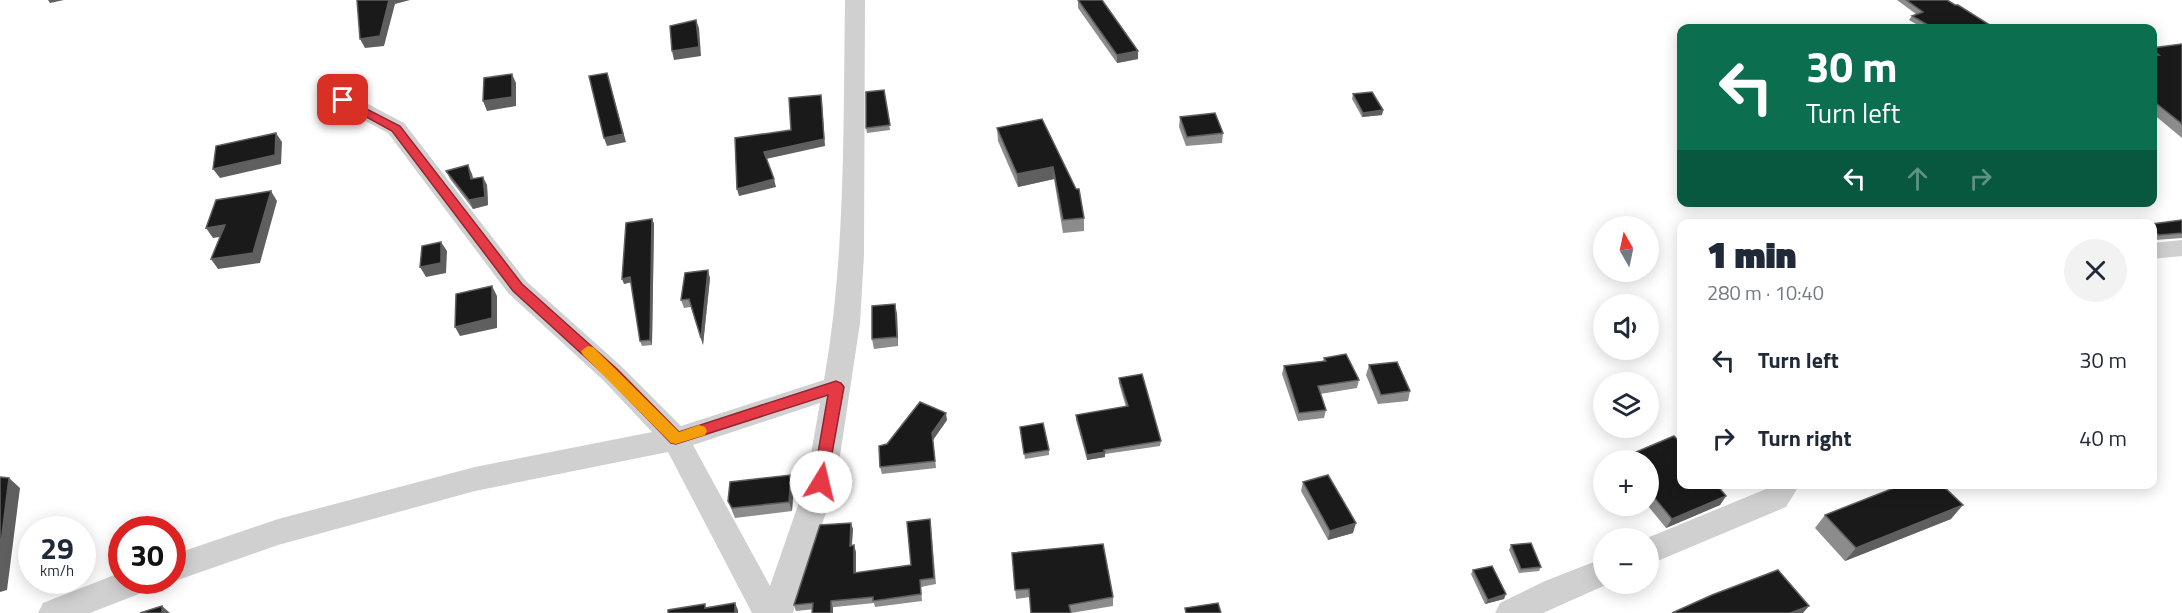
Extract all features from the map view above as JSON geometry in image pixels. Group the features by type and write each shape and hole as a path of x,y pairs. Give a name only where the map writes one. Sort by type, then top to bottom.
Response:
{"street":[{"path":"777,613 821,482 847,323 852,254 855,0"},
{"path":"343,100 396,129 517,287 612,373 676,438 768,613"},
{"path":"2157,251 2182,249"},
{"path":"186,564 278,532 475,479 676,438 836,387"},
{"path":"1659,547 1776,498 1782,489"},
{"path":"1511,613 1593,576"},
{"path":"54,613 108,592"}],"building":[{"path":"357,0 389,0 380,36 360,39"},
{"path":"1078,0 1102,0 1138,51 1117,55"},
{"path":"1906,0 1947,0 1988,24 1926,24 1912,16 1923,12"},
{"path":"696,20 699,47 672,51 670,26"},
{"path":"2182,44 2182,124 2157,104 2157,55 2159,55 2157,47"},
{"path":"607,73 623,134 604,138 589,76"},
{"path":"512,74 512,97 483,101 484,78"},
{"path":"884,90 890,125 866,128 866,92"},
{"path":"1372,92 1383,110 1363,113 1353,94"},
{"path":"821,95 824,139 764,152 774,179 737,189 735,138 791,130 789,98"},
{"path":"1215,113 1223,133 1187,137 1180,117"},
{"path":"1042,119 1076,189 1079,189 1084,218 1063,220 1053,167 1017,174 997,128"},
{"path":"276,133 275,155 213,169 216,146"},
{"path":"468,165 471,179 483,177 485,197 469,200 446,171"},
{"path":"271,191 253,253 211,259 225,225 206,228 216,200"},
{"path":"652,219 650,340 640,341 630,277 622,279 626,223"},
{"path":"2182,220 2182,233 2159,235 2157,223"},
{"path":"441,242 441,263 420,267 422,246"},
{"path":"708,270 701,338 689,299 681,300 685,273"},
{"path":"492,286 492,318 455,327 456,294"},
{"path":"895,304 897,337 872,339 872,306"},
{"path":"1346,354 1359,380 1318,386 1326,410 1299,413 1284,366 1326,361 1324,358"},
{"path":"1397,362 1410,391 1381,395 1369,365"},
{"path":"1142,374 1161,441 1087,455 1076,415 1128,406 1119,378"},
{"path":"920,402 946,413 932,433 935,461 880,467 879,446 887,444"},
{"path":"1043,423 1049,450 1024,454 1020,427"},
{"path":"1674,436 1677,439 1677,489 1720,489 1726,496 1672,519 1659,503 1659,450 1641,450"},
{"path":"791,475 789,502 732,508 728,501 730,482"},
{"path":"1328,475 1356,523 1330,531 1303,482"},
{"path":"0,477 9,478 0,551"},
{"path":"1891,489 1946,489 1963,505 1856,548 1825,515"},
{"path":"930,519 934,578 920,580 921,594 873,601 873,597 831,601 831,613 812,613 813,603 794,605 820,525 851,523 850,546 854,545 854,573 911,565 907,522"},
{"path":"1531,543 1541,567 1521,569 1511,545"},
{"path":"1103,544 1113,597 1069,605 1071,613 1031,613 1029,589 1015,590 1012,553"},
{"path":"1492,566 1506,594 1488,600 1473,570"},
{"path":"1778,570 1809,606 1790,613 1672,613 1712,595"},
{"path":"735,603 735,613 668,613 668,610 705,604 705,608"},
{"path":"1218,603 1221,613 1186,613 1185,608"},
{"path":"162,606 162,613 140,613"}],"slow traffic":[{"path":"588,351 676,438 699,431"}],"route":[{"path":"343,100 396,129 517,287 612,373 676,438 836,387 821,482"}]}
